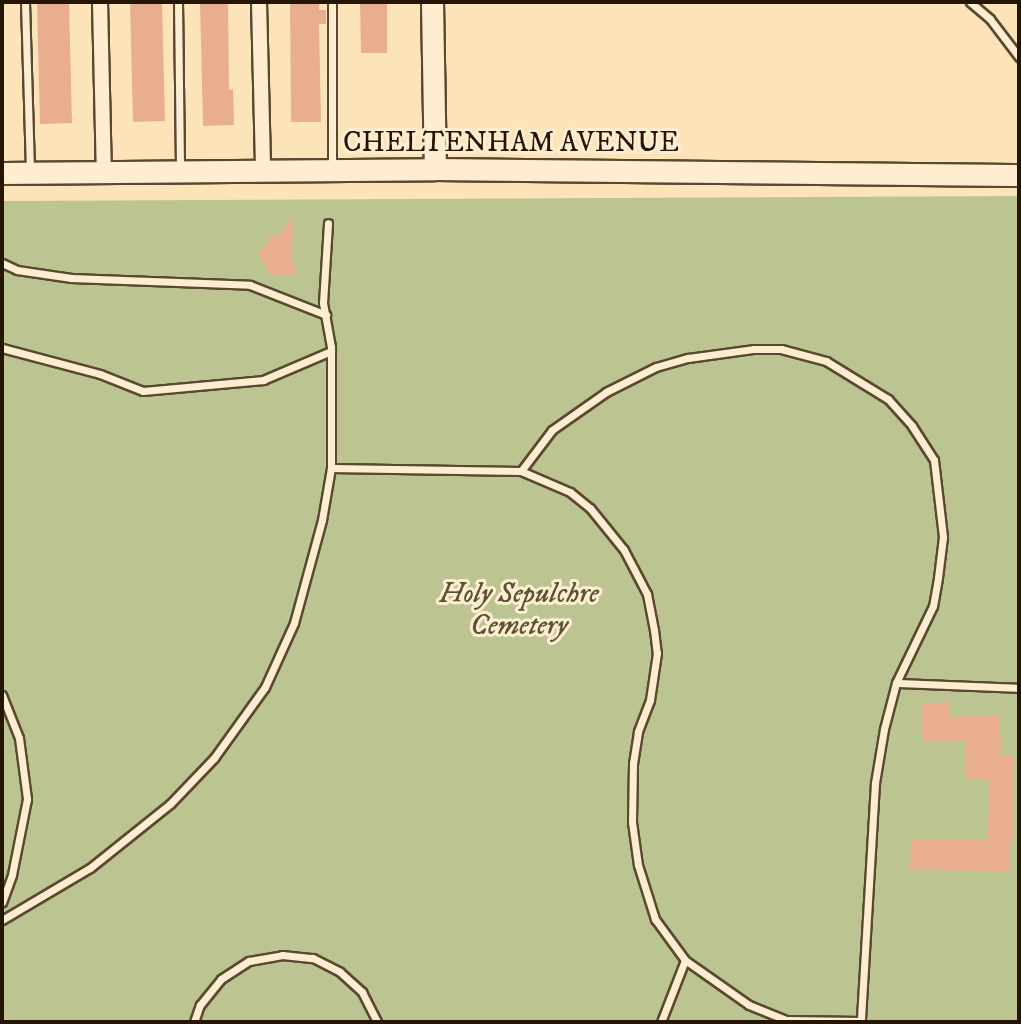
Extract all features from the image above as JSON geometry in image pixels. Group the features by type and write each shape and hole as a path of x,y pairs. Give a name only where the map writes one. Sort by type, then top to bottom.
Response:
{"main road":[{"path":"432,2 435,169"},
{"name":"CHELTENHAM AVENUE","path":"2,173 435,169 1019,175"}],"street":[{"path":"100,2 104,172"},
{"path":"259,2 263,171"}],"lane":[{"path":"24,2 30,173"},
{"path":"178,2 180,172"},
{"path":"332,2 332,170"},
{"path":"971,3 990,19 1019,57"},
{"path":"2,920 90,868 185,791 229,738 265,687 294,623 322,520 331,468 331,351 323,303 328,223"},
{"path":"2,263 17,270 71,278 250,285 326,315"},
{"path":"2,348 100,374 144,391 263,380 331,351"},
{"path":"331,468 521,471 570,492 590,508 620,544 647,594 657,653 650,699 638,732 633,764 632,822 638,865 655,919 685,960 727,993 786,1020 860,1022 875,783 884,729 896,683 933,606 943,537 939,479 934,460 912,426 888,399 826,361 782,349 754,349 723,351 656,368 606,392 552,430 521,471"},
{"path":"896,683 1019,688"},
{"path":"2,695 21,748 27,799 12,875 2,902"},
{"path":"194,1022 200,1005 221,979 249,961 282,955 313,958 340,972 362,992 377,1022"},
{"path":"661,1022 685,960"}],"green space":[{"name":"Holy Sepulchre Cemetery","path":"1019,196 1019,1022 2,1022 2,201"}],"building":[{"path":"37,2 69,2 72,123 40,124"},
{"path":"130,2 162,2 165,121 133,122"},
{"path":"200,2 228,2 229,90 233,89 234,125 203,126"},
{"path":"290,2 319,2 319,10 326,10 326,24 319,24 321,122 291,122"},
{"path":"360,2 387,2 387,53 361,53"},
{"path":"293,217 292,261 296,266 295,272 291,276 268,274 268,267 259,257 260,250 269,242 270,236 279,236"},
{"path":"949,702 950,717 1000,715 1001,756 1014,756 1013,841 1010,841 1009,871 910,870 911,840 988,840 989,779 965,779 966,740 923,742 921,704"}]}
